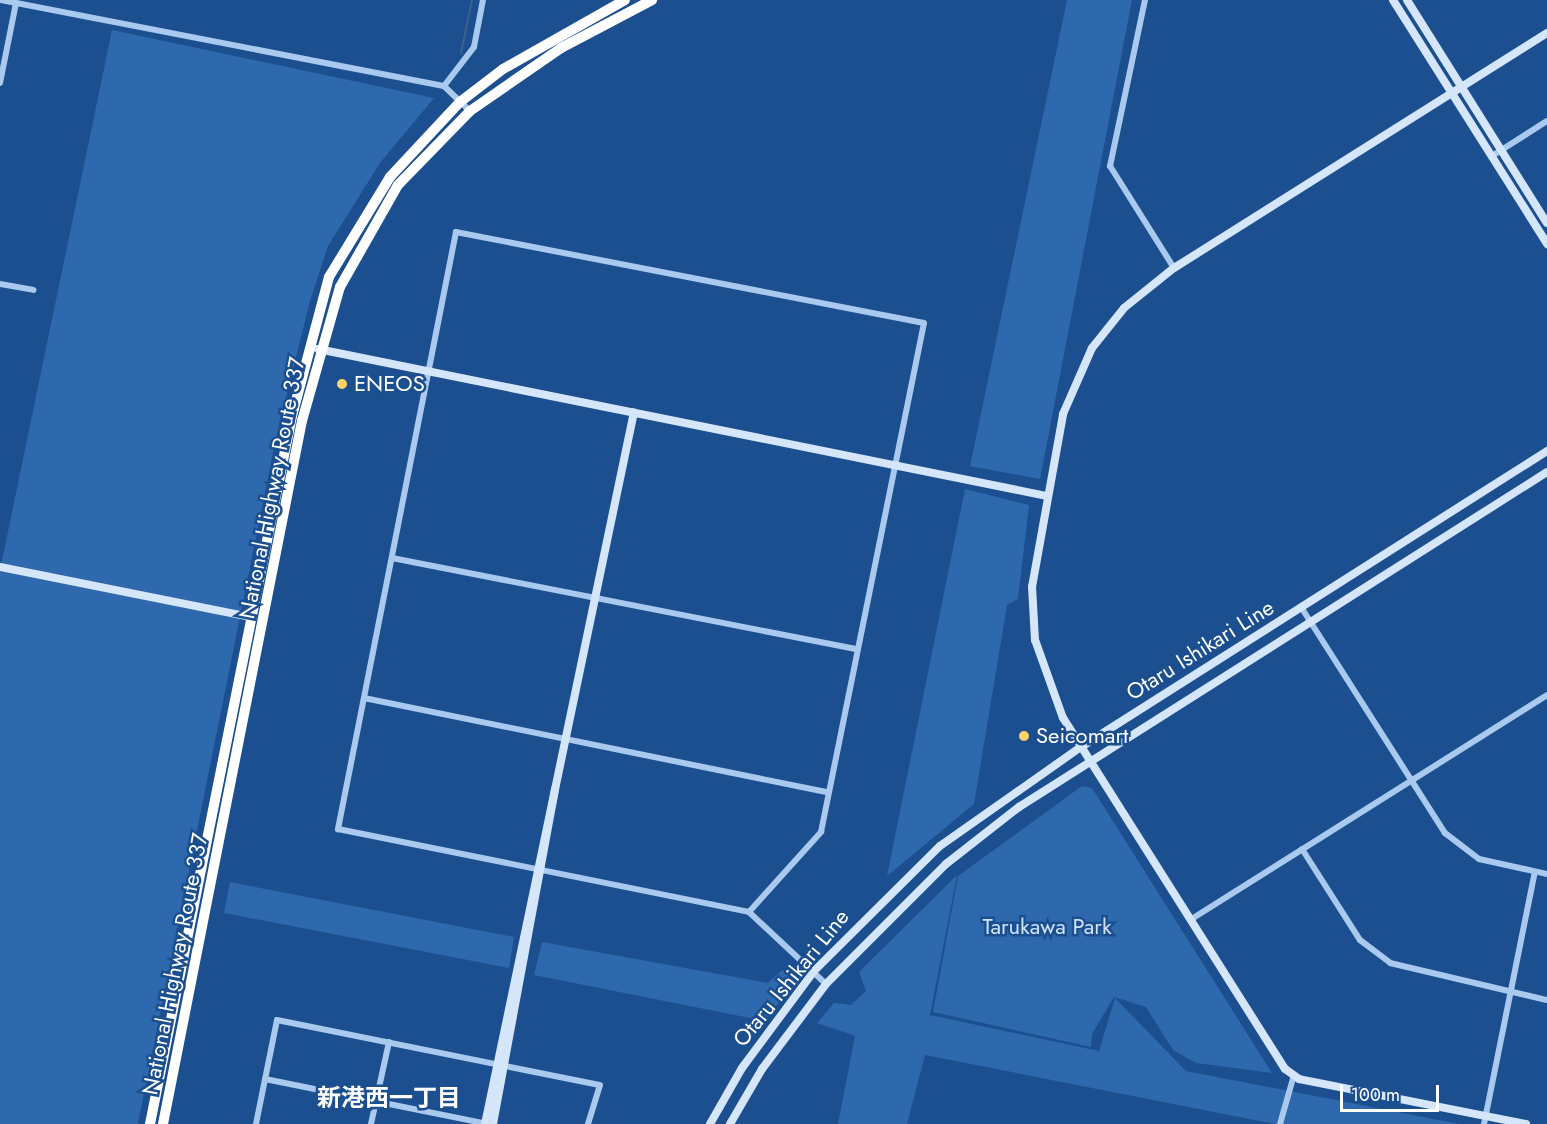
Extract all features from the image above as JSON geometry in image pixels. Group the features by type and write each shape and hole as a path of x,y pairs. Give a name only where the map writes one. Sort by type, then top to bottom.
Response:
{"highway":[{"name":"National Highway Route 337","path":"150,1124 308,346 329,277 390,177 460,102 503,69 625,0"},
{"name":"National Highway Route 337","path":"163,1124 320,349 340,287 392,195 470,111 561,48 652,0"}],"street":[{"path":"1,0 444,86 470,111"},
{"path":"444,86 474,46 483,0"},
{"path":"1145,0 1110,166 1174,268"},
{"path":"1393,0 1547,244"},
{"path":"1407,0 1547,222"},
{"path":"0,83 16,3"},
{"path":"1526,1124 1485,1120 1294,1076 1190,920 1081,747 1052,694 1035,640 1032,587 1063,414 1084,364 1125,308 1174,268 1547,33"},
{"path":"1491,156 1547,121"},
{"path":"749,912 816,839 828,792 924,323 456,232 338,829 749,912 826,984"},
{"path":"0,284 33,290"},
{"path":"308,346 1047,496"},
{"path":"265,1079 488,1124 634,412"},
{"name":"Otaru Ishikari Line","path":"710,1124 742,1068 814,971 940,846 1081,747 1547,451"},
{"name":"Otaru Ishikari Line","path":"730,1124 762,1069 826,984 946,864 1090,761 1547,472"},
{"path":"392,558 857,649"},
{"path":"0,567 265,620"},
{"path":"1301,607 1410,781 1454,842 1479,859 1547,874"},
{"path":"1190,920 1547,695"},
{"path":"364,698 828,792"},
{"path":"1302,849 1360,940 1379,957 1405,970 1547,1000"},
{"path":"1485,1120 1535,872"},
{"path":"256,1124 277,1020 600,1085 588,1124"},
{"path":"371,1124 389,1042"},
{"path":"1280,1124 1294,1076"}],"green space":[{"path":"1067,0 1132,0 1040,479 970,466"},
{"path":"112,30 434,98 380,163 328,246 310,301 276,438 138,1124 0,1124 0,570"},
{"path":"965,489 1029,505 1018,599 1007,605 974,804 887,876"},
{"name":"Tarukawa Park","path":"1082,786 1092,788 1272,1073 1196,1063 1173,1050 1146,1007 1114,997 1092,1034 1091,1047 933,1012 958,876"},
{"path":"957,875 930,1015 1099,1051 1115,998 1186,1071 1459,1124 1275,1124 925,1055 907,1124 838,1124 855,1036 817,1023 834,1003 851,1005 866,991 859,972"},
{"path":"230,882 514,937 509,968 224,913"},
{"path":"542,942 768,983 782,970 797,979 765,1021 534,975"}],"waterway":[{"path":"461,53 472,0"}],"place":[{"name":"ENEOS","path":"342,384"},
{"name":"Seicomart","path":"1024,736"}],"district":[{"name":"新港西一丁目","path":"389,1098"}]}
